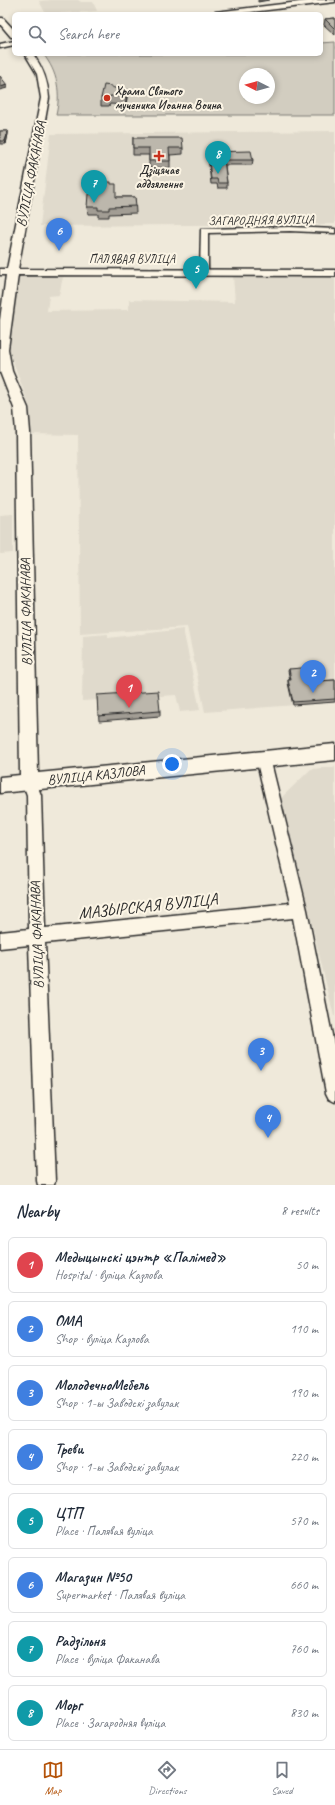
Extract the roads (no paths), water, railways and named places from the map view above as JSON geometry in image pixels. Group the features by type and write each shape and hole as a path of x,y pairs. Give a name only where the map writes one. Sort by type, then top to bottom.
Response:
{"main road":[{"path":"232,12 335,0"},
{"path":"0,20 12,33"},
{"path":"0,46 12,44"},
{"name":"ВУЛІЦА ФАКАНАВА","path":"29,782 23,432 21,408 6,371 2,349 6,272 45,98 45,86 40,70 30,56"},
{"name":"ПАЛЯВАЯ ВУЛІЦА","path":"6,272 335,273"},
{"name":"ВУЛІЦА КАЗЛОВА","path":"0,784 335,752"}],"street":[{"name":"ЗАГАРОДНЯЯ ВУЛІЦА","path":"204,272 204,231 290,229 335,231"},
{"path":"263,758 299,910 335,1093"},
{"name":"ВУЛІЦА ФАКАНАВА","path":"29,782 34,795 37,936 46,1181"},
{"name":"МАЗЫРСКАЯ ВУЛІЦА","path":"0,940 299,910"}],"place":[{"name":"Храма Святого мученика Иоанна Воина","path":"107,98"},
{"name":"Дзіцячае аддзяленне","path":"159,156"},
{"name":"Морг","path":"218,174"},
{"name":"Радзільня","path":"94,203"},
{"name":"Магазин №50","path":"59,251"},
{"name":"ЦТП","path":"196,289"},
{"name":"ОМА","path":"313,693"},
{"name":"Медыцынскі цэнтр «Палімед»","path":"129,708"},
{"name":"МолодечноМебель","path":"261,1071"},
{"name":"Треви","path":"268,1138"}]}
